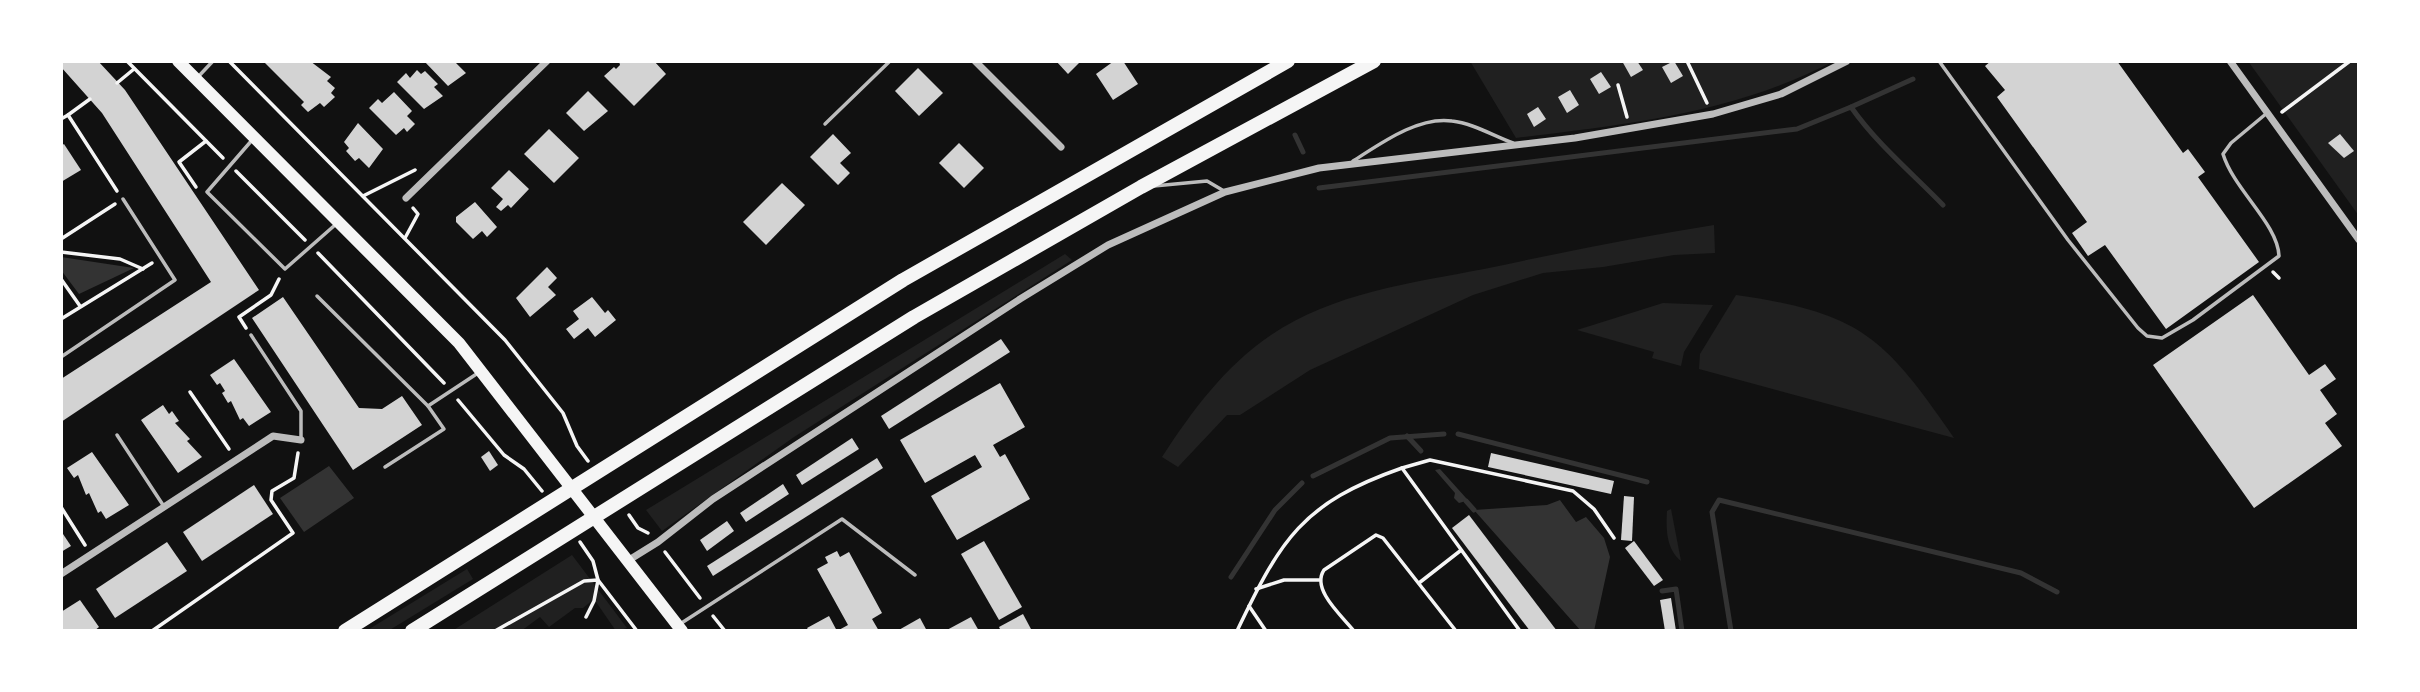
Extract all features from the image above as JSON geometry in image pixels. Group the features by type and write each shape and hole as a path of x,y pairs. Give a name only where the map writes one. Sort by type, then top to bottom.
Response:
{"highway":[{"path":"345,631 903,280 1288,61"},
{"path":"412,631 914,317 1141,187 1374,61"}],"main road":[{"path":"178,61 482,370 680,628"}],"street":[{"path":"406,198 547,61"},
{"path":"975,61 1061,147"},
{"path":"629,560 658,542 713,499 1020,299 1108,245 1225,192 1280,176 1348,164 1520,145 1713,114 1781,94 1847,61"},
{"path":"2230,61 2359,240"},
{"path":"61,574 273,436 301,440"}],"lane":[{"path":"196,79 213,61"},
{"path":"825,124 891,61"},
{"path":"1940,61 2068,240 2147,336 2162,338 2193,320 2279,256 2279,242 2229,174 2223,154 2231,143 2270,116"},
{"path":"1348,164 1383,142 1417,126 1451,121 1520,145"},
{"path":"255,137 207,192 285,269 338,222"},
{"path":"1141,187 1207,181 1225,192"},
{"path":"61,357 175,280 122,199"},
{"path":"317,296 428,406 444,429 385,467"},
{"path":"251,335 301,411 301,440"},
{"path":"428,406 482,370"},
{"path":"117,435 164,507"},
{"path":"680,628 706,606 842,519 915,575"}],"path":[{"path":"127,61 451,391 504,455 524,469 534,481"},
{"path":"229,61 514,350 566,417 581,451"},
{"path":"1687,61 1713,114"},
{"path":"2270,116 2350,61"},
{"path":"117,83 134,69"},
{"path":"1618,85 1631,129"},
{"path":"61,119 90,99"},
{"path":"61,239 122,199 68,115"},
{"path":"206,141 179,162 202,196 207,192"},
{"path":"363,196 419,168"},
{"path":"61,252 120,259 143,269"},
{"path":"61,318 161,258"},
{"path":"251,335 239,317 271,295 285,269"},
{"path":"61,279 80,306"},
{"path":"190,392 236,460"},
{"path":"152,631 293,533 271,500 272,491 294,478 301,440"},
{"path":"1237,631 1256,589 1287,537 1328,502 1375,478 1430,460 1573,491 1594,509 1614,538"},
{"path":"1402,468 1520,631"},
{"path":"61,507 92,555"},
{"path":"632,520 640,529 653,536"},
{"path":"1353,631 1320,587 1320,580 1324,569 1376,535 1384,538 1456,631"},
{"path":"661,547 725,631"},
{"path":"586,549 593,561 598,580 637,631"},
{"path":"1419,583 1460,551"},
{"path":"586,617 594,601 598,580"},
{"path":"495,631 584,582 598,580"},
{"path":"1256,589 1284,580 1320,580"},
{"path":"1249,606 1266,631"}],"shaded area":[{"path":"1470,61 1834,61 1796,79 1718,105 1599,128 1516,138"},
{"path":"2248,61 2359,61 2359,216"},
{"path":"1714,225 1715,253 1674,255 1603,267 1543,273 1473,295 1310,370 1240,415 1227,415 1178,467 1162,457 1185,423 1224,375 1271,335 1320,309 1346,299 1401,285"},
{"path":"1065,254 1072,260 794,437 662,531 646,510"},
{"path":"61,257 134,268 79,294 61,270"},
{"path":"1736,295 1813,311 1866,335 1908,376 1954,438 1699,369 1700,354"},
{"path":"1663,303 1713,305 1684,352 1681,366 1652,358 1654,352 1577,330"},
{"path":"329,466 354,498 304,532 280,498"},
{"path":"1440,469 1466,501 1459,503 1454,498 1455,493 1435,470"},
{"path":"1560,500 1576,522 1586,517 1604,538 1610,557 1594,631 1581,631 1474,510 1547,505"},
{"path":"1671,509 1681,561 1672,551 1668,538 1667,511"},
{"path":"572,555 627,628 616,631 594,599 583,608 575,608 549,627 540,617 521,631 452,631"},
{"path":"467,569 473,579 388,631 366,631"}],"building":[{"path":"61,61 98,61 125,90 259,290 61,422 61,379 211,282 102,113 61,67"},
{"path":"263,61 310,61 331,77 327,81 335,88 331,93 335,97 324,107 320,103 308,112 301,105 304,102"},
{"path":"424,61 458,61 456,63 466,73 448,86"},
{"path":"619,61 654,61 666,74 634,106 604,76 620,65"},
{"path":"1056,61 1081,61 1068,74"},
{"path":"1114,61 1123,61 1138,84 1113,100 1096,74"},
{"path":"1622,61 1637,61 1643,70 1631,77"},
{"path":"1674,61 1683,76 1671,83 1662,67"},
{"path":"1991,61 2117,61 2183,153 2188,149 2205,172 2198,177 2259,262 2166,329 2105,245 2088,256 2072,233 2087,222 1997,97 2005,90 1985,66"},
{"path":"918,68 943,93 919,116 895,91"},
{"path":"417,70 421,74 425,71 438,84 434,87 443,96 424,109 397,82 406,73 410,78"},
{"path":"1601,72 1611,87 1599,94 1590,79"},
{"path":"1570,90 1579,105 1567,113 1558,97"},
{"path":"588,91 608,111 584,131 566,113"},
{"path":"394,92 412,111 407,116 415,124 407,132 404,128 396,135 369,108 378,99 382,103"},
{"path":"1538,107 1546,119 1534,127 1527,114"},
{"path":"358,123 383,149 369,168 359,158 355,161 346,151 349,148 344,142"},
{"path":"549,129 579,158 554,183 524,154"},
{"path":"833,134 851,153 840,163 850,173 838,185 810,157"},
{"path":"2340,134 2354,151 2344,158 2328,143"},
{"path":"959,143 984,168 964,188 939,163"},
{"path":"64,144 81,170 61,182 61,146"},
{"path":"509,170 529,189 511,208 508,205 501,211 496,207 503,199 491,188"},
{"path":"782,183 805,205 766,245 743,222"},
{"path":"475,202 497,227 487,237 482,231 473,239 456,222 456,217"},
{"path":"547,267 557,278 548,287 556,295 530,317 516,298"},
{"path":"2253,295 2309,375 2325,364 2336,379 2320,390 2337,414 2325,423 2342,446 2254,508 2153,365"},
{"path":"283,297 359,408 382,409 402,396 422,425 353,470 252,318"},
{"path":"592,297 605,313 608,310 616,320 595,337 588,328 574,339 566,329 579,319 573,311"},
{"path":"1001,339 1010,352 889,429 881,416"},
{"path":"234,359 271,412 249,426 243,418 240,420 231,401 228,403 222,393 225,391 220,383 217,385 210,375"},
{"path":"1000,383 1025,427 993,445 1000,457 1005,454 1030,499 957,540 931,496 982,467 975,455 925,483 900,440"},
{"path":"163,405 169,414 172,411 179,421 175,423 202,457 178,473 141,420"},
{"path":"852,438 859,449 802,485 796,475"},
{"path":"489,451 498,465 490,471 481,457"},
{"path":"92,452 129,505 106,519 101,511 98,513 89,493 86,495 78,475 74,478 67,468"},
{"path":"1491,453 1614,481 1611,494 1488,467"},
{"path":"877,458 883,468 713,576 707,566"},
{"path":"783,484 789,494 746,522 740,513"},
{"path":"254,485 273,514 202,561 183,532"},
{"path":"1624,496 1634,497 1632,541 1621,540"},
{"path":"1469,515 1557,631 1530,631 1452,528"},
{"path":"727,521 734,531 707,551 700,540"},
{"path":"61,531 71,546 61,552"},
{"path":"984,541 1022,607 999,620 961,554"},
{"path":"1634,541 1663,580 1654,586 1625,548"},
{"path":"167,542 187,571 115,618 96,589"},
{"path":"837,551 840,557 849,552 882,613 872,619 879,631 837,631 848,625 817,569 828,563 825,557"},
{"path":"1671,598 1676,631 1665,631 1660,600"},
{"path":"80,600 99,627 94,631 61,631 61,612"},
{"path":"1023,614 1032,631 1001,631 999,627"},
{"path":"829,616 837,631 809,631 807,628"},
{"path":"971,617 979,631 945,631"},
{"path":"920,618 927,631 897,631"}],"waterway":[{"path":"1851,107 1913,79"},
{"path":"1319,188 1797,129 1851,107 1883,146 1943,205"},
{"path":"1295,135 1303,152"},
{"path":"1313,476 1390,438 1444,434"},
{"path":"1458,434 1647,482"},
{"path":"1407,436 1421,451"},
{"path":"1231,577 1275,510 1302,483"},
{"path":"1731,631 1712,512 1719,500 2021,573 2057,592"},
{"path":"1466,501 1474,510"},
{"path":"1662,591 1676,589 1682,631"}]}
